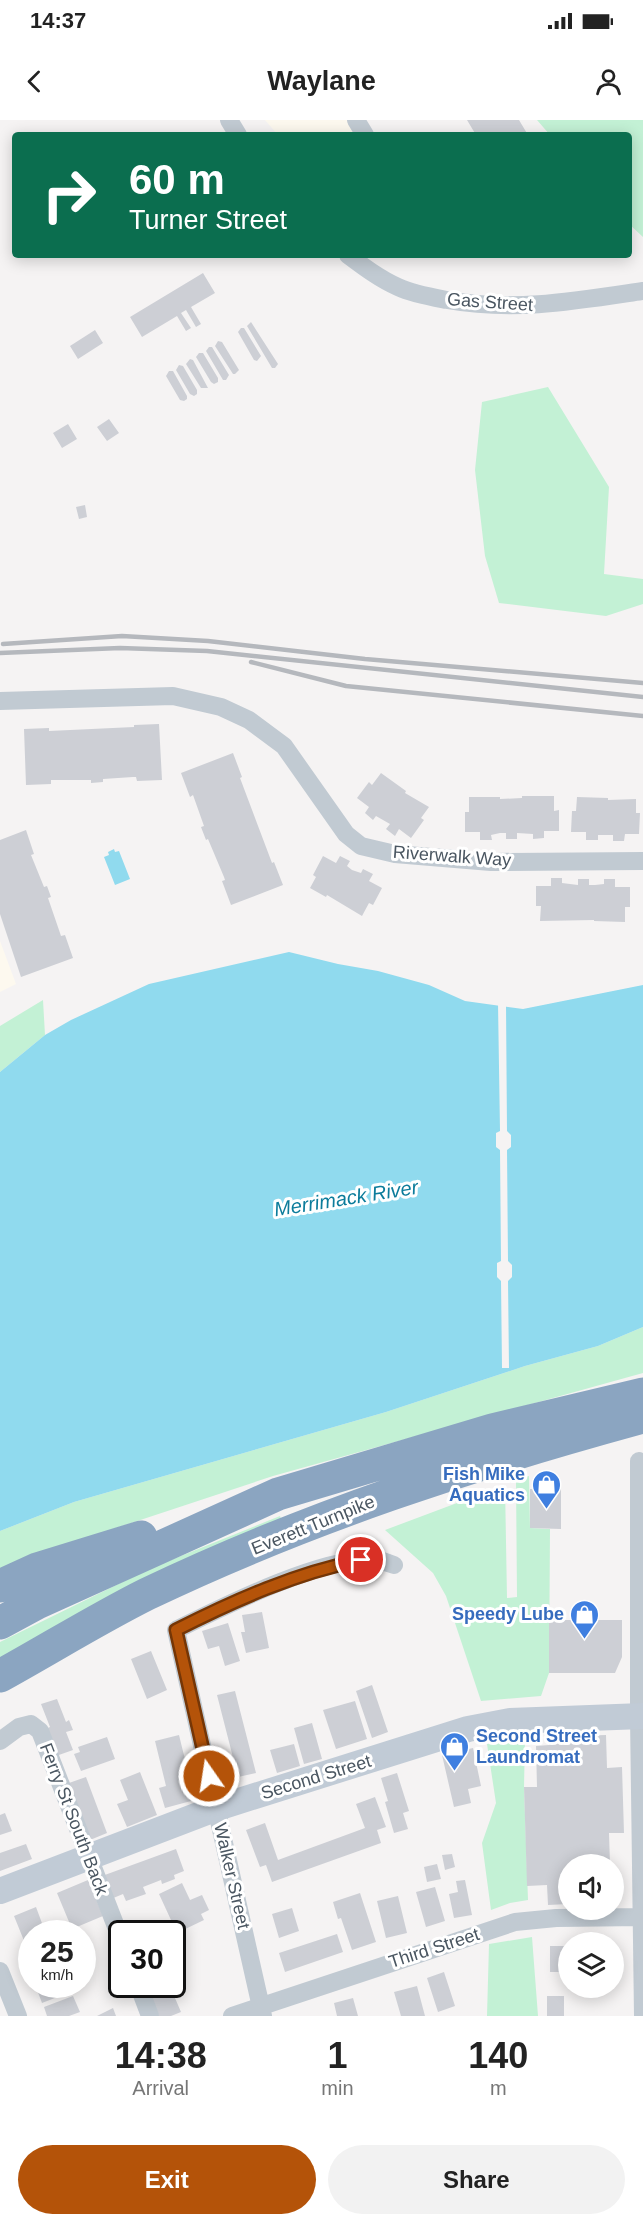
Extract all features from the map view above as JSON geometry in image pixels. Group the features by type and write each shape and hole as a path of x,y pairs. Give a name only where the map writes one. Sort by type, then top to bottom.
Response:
{"highway":[{"name":"Everett Turnpike","path":"0,1623 278,1494 492,1430 643,1394"},
{"name":"Everett Turnpike","path":"0,1676 146,1595 324,1517 529,1448 643,1417"},
{"path":"0,1586 37,1569 278,1494"},
{"path":"0,1701 67,1657 324,1517"}],"main road":[{"name":"Second Street","path":"0,1891 217,1808 468,1729 491,1724 641,1716"}],"street":[{"name":"Gas Street","path":"352,258 375,275 400,288 426,296 466,303 541,306 643,291"},
{"name":"Riverwalk Way","path":"0,701 173,696 221,707 249,720 284,746 346,834 361,846 395,854 491,862 643,861"},
{"path":"639,1461 643,2016"},
{"name":"Walker Street","path":"262,2011 176,1630 284,1581 327,1567 361,1560 378,1560 394,1565"},
{"name":"Ferry St South Back","path":"0,1742 20,1727 31,1724 40,1731 114,1920"},
{"name":"Third Street","path":"232,2016 262,2011 515,1922 556,1918 643,1917"},
{"path":"0,1971 18,2016"},
{"path":"143,1998 150,2016"}],"shaded area":[{"path":"265,120 365,120 372,132 275,132"},
{"path":"0,941 16,984 0,992"}],"green space":[{"path":"537,120 643,120 643,237 632,227 632,132 547,132"},
{"path":"548,387 609,487 604,574 643,579 643,604 606,616 499,603 485,556 475,470 482,402"},
{"path":"43,1000 45,1035 0,1072 0,1026"},
{"path":"643,1327 643,1373 273,1476 86,1538 0,1574 0,1531 74,1502 386,1412 525,1366 598,1346"},
{"path":"529,1476 530,1528 550,1529 549,1673 541,1696 481,1701 446,1596 433,1573 385,1530 505,1485 507,1598 517,1597 516,1480"},
{"path":"280,1516 282,1521 0,1665 0,1642 151,1568"},
{"path":"525,1738 524,1787 528,1900 510,1903 491,1910 482,1843 496,1803 487,1744"},
{"path":"532,1937 538,2016 487,2016 489,1944"}],"water":[{"path":"114,849 115,852 119,851 130,879 115,885 104,857"},
{"name":"Merrimack River","path":"289,952 378,971 429,985 465,1001 523,1009 643,985 643,1327 598,1346 525,1366 386,1412 74,1502 0,1531 0,1072 45,1035 71,1020 149,984"}],"pier":[{"path":"498,1003 506,1004 507,1131 511,1135 511,1147 507,1150 508,1261 512,1265 512,1277 508,1281 509,1368 502,1368 501,1281 497,1277 497,1263 501,1261 500,1150 496,1147 496,1133 500,1131"}],"building":[{"path":"467,120 519,120 526,132 474,132"},
{"path":"203,273 215,293 191,307 201,324 196,327 186,310 181,313 191,328 186,331 177,316 142,337 130,317"},
{"path":"251,322 278,364 275,368 272,368 247,326"},
{"path":"244,328 261,356 257,361 254,360 238,332"},
{"path":"95,330 103,343 78,359 70,346"},
{"path":"218,341 222,342 239,370 235,374 215,346"},
{"path":"212,347 229,375 226,380 223,380 206,351"},
{"path":"199,353 203,353 218,378 218,382 214,384 211,382 196,357"},
{"path":"190,359 193,360 208,388 201,388 186,364"},
{"path":"179,365 183,366 197,390 194,396 190,394 176,370"},
{"path":"169,371 173,371 187,396 184,401 180,400 166,376"},
{"path":"109,419 119,433 107,441 97,427"},
{"path":"68,424 77,439 62,448 53,433"},
{"path":"85,505 87,517 79,519 76,507"},
{"path":"159,724 162,780 137,781 136,777 133,777 103,779 103,782 91,783 91,780 51,780 51,784 26,785 24,729 49,728 49,731"},
{"path":"233,753 272,863 274,862 283,885 231,905 222,881 225,880 224,877 201,827 204,826 193,795 190,797 181,773"},
{"path":"381,773 406,791 405,793 429,807 421,818 424,820 411,838 399,829 395,836 386,829 390,824 376,816 373,820 365,813 369,807 357,798 369,782 372,785"},
{"path":"522,796 554,796 554,811 559,810 559,831 544,831 544,838 533,839 533,834 517,833 517,839 506,839 506,833 500,833 491,835 492,840 480,840 480,832 465,832 465,812 469,812 469,797 500,797 500,799 522,798"},
{"path":"577,797 608,798 608,800 636,799 636,813 640,813 639,834 625,834 624,841 613,841 613,835 598,835 598,840 586,840 586,832 571,832 572,811 576,811"},
{"path":"26,830 34,854 31,855 44,887 47,886 51,897 48,898 61,936 65,935 73,958 21,977 0,914 0,840"},
{"path":"323,856 336,863 340,856 350,861 347,866 352,870 361,873 363,869 373,874 369,881 382,888 373,905 369,903 362,916 327,895 326,897 310,888 316,877 313,875"},
{"path":"551,878 562,878 562,883 578,885 578,879 589,879 589,885 595,885 604,884 604,879 615,879 615,887 630,887 630,907 625,907 625,922 540,921 541,906 536,906 536,886 551,886"},
{"name":"Fish Mike Aquatics","path":"530,1489 561,1489 561,1529 530,1528"},
{"path":"262,1612 269,1648 246,1653 241,1632 245,1632 242,1615"},
{"name":"Speedy Lube","path":"549,1620 622,1620 622,1657 615,1673 549,1673"},
{"path":"228,1623 240,1661 225,1666 219,1646 208,1649 202,1631"},
{"path":"151,1651 167,1690 147,1699 131,1659"},
{"path":"372,1685 388,1732 372,1738 356,1691"},
{"path":"235,1691 256,1773 238,1777 217,1695"},
{"path":"57,1699 66,1722 69,1720 73,1730 66,1732 73,1750 56,1756 46,1729 50,1727 41,1704"},
{"path":"355,1701 367,1739 336,1749 323,1710"},
{"path":"312,1723 322,1759 304,1764 294,1728"},
{"path":"179,1735 190,1780 186,1781 191,1801 165,1808 159,1788 166,1786 155,1741"},
{"path":"606,1735 607,1768 622,1767 624,1833 609,1833 610,1854 558,1854 558,1904 548,1905 547,1885 527,1886 524,1787 537,1787 536,1746 549,1745 549,1737"},
{"path":"107,1737 115,1759 81,1771 74,1754 80,1752 78,1747"},
{"path":"294,1744 300,1766 277,1773 270,1750"},
{"name":"Second Street Laundromat","path":"473,1748 481,1786 468,1789 471,1803 454,1807 442,1755"},
{"path":"140,1772 157,1815 127,1827 117,1804 128,1800 120,1780"},
{"path":"397,1773 409,1811 403,1813 408,1829 394,1833 381,1778"},
{"path":"86,1777 107,1833 90,1840 69,1783"},
{"path":"375,1797 386,1827 377,1830 381,1843 272,1882 266,1865 260,1867 246,1830 265,1823 278,1860 365,1828 356,1804"},
{"path":"5,1813 12,1831 0,1835 0,1815"},
{"path":"26,1844 32,1859 0,1871 0,1853"},
{"path":"176,1849 184,1871 174,1875 175,1879 162,1884 161,1880 143,1887 146,1894 126,1901 123,1894 111,1899 102,1876"},
{"path":"452,1854 455,1867 445,1870 442,1855"},
{"path":"437,1864 441,1879 427,1882 424,1867"},
{"path":"88,1880 103,1916 93,1920 68,1920 57,1893"},
{"path":"465,1880 472,1915 454,1918 449,1894 458,1892 456,1881"},
{"path":"182,1883 190,1900 202,1895 209,1910 201,1914 204,1920 186,1929 186,1920 171,1920 159,1894"},
{"path":"435,1887 445,1921 426,1927 416,1892"},
{"path":"360,1893 376,1942 352,1950 333,1902"},
{"path":"398,1896 407,1933 386,1938 377,1901"},
{"path":"36,1907 41,1920 18,1920 18,1926 14,1916"},
{"path":"292,1908 299,1931 279,1938 272,1914"},
{"path":"337,1934 343,1952 285,1972 279,1953"},
{"path":"550,1946 558,1946 558,1972 550,1972"},
{"path":"444,1972 455,2006 438,2012 427,1978"},
{"path":"417,1986 425,2016 401,2016 394,1992"},
{"path":"547,1996 564,1998 564,2016 547,2016"},
{"path":"40,1998 55,1998 42,2003"},
{"path":"74,1998 80,2012 69,2016 47,2016 44,2007"},
{"path":"152,1998 175,1998 181,2012 171,2016 159,2016"},
{"path":"353,1998 358,2016 337,2016 334,2003"},
{"path":"113,2008 116,2016 97,2016"}],"railway":[{"path":"3,644 122,636 208,641 365,659 643,683"},
{"path":"0,653 120,648 207,651 643,697"},
{"path":"251,662 346,686 643,716"}],"place":[{"name":"Fish Mike Aquatics","path":"546,1510"},
{"name":"Speedy Lube","path":"585,1640"},
{"name":"Second Street Laundromat","path":"455,1772"}],"route":[{"path":"209,1776 176,1630 284,1581 327,1567 361,1560"}]}
